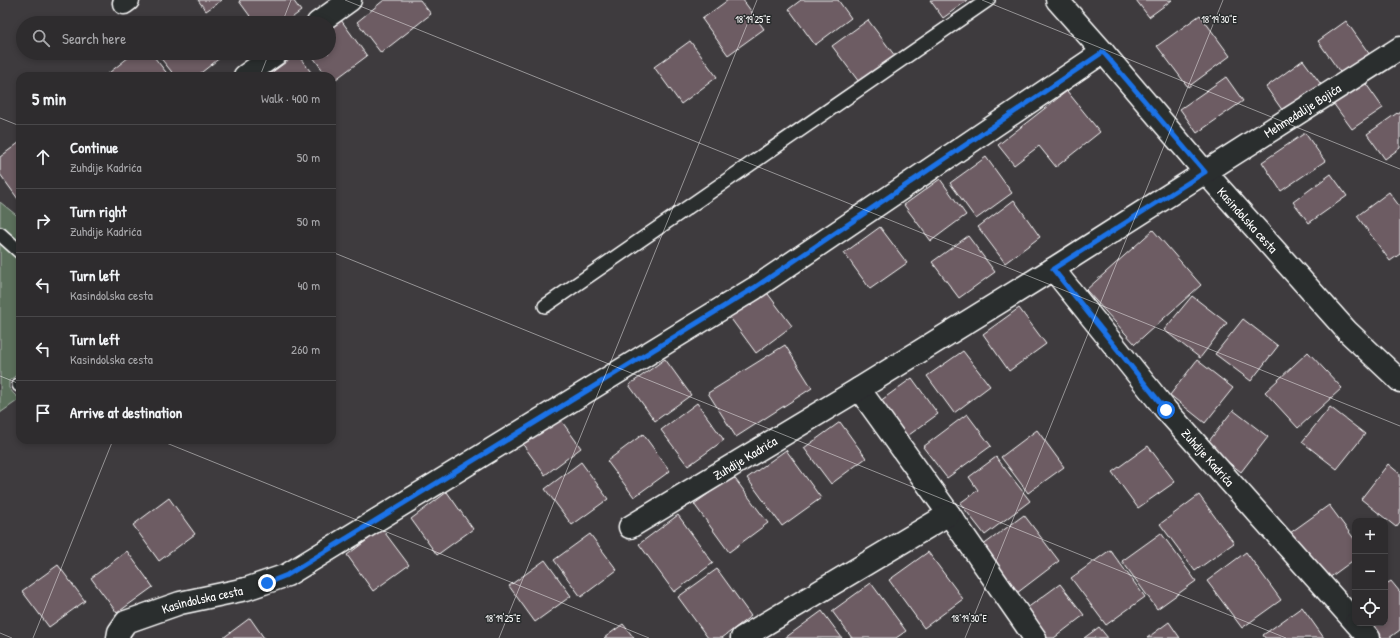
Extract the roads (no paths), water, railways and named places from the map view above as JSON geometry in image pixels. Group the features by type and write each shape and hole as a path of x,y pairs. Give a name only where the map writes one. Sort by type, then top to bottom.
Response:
{"street":[{"path":"328,16 350,0"},
{"name":"Kasindolska cesta","path":"1057,0 1205,172 1347,331 1400,381"},
{"name":"Mehmedalije Bojića","path":"1205,172 1400,48"},
{"name":"Kasindolska cesta","path":"118,638 119,632 126,622 180,603 246,590 287,575 754,288 1103,52"},
{"path":"251,72 267,60"},
{"name":"Zuhdije Kadrića","path":"630,527 859,389 1053,269 1205,172"},
{"name":"Zuhdije Kadrića","path":"1053,269 1166,410 1352,618"},
{"path":"859,389 949,514 1035,638"},
{"path":"742,638 949,514"},
{"name":"Zuhdije Kadrića","path":"1359,626 1369,638"}],"lane":[{"path":"545,306 988,0"},
{"path":"0,234 16,248"}]}
